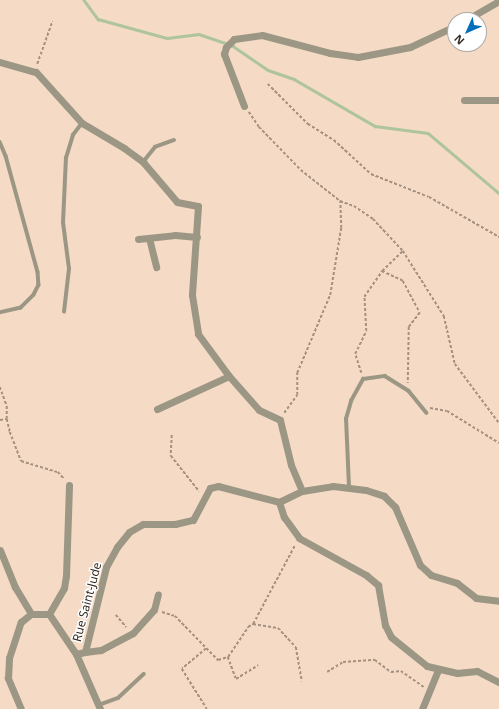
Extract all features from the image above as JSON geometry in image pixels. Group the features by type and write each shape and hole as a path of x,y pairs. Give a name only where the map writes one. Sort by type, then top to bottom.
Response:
{"street":[{"path":"480,12 499,1"},
{"path":"244,106 224,54 230,40 262,35 330,53 358,57 410,47 447,30"},
{"path":"0,62 36,72 82,123 124,148 143,162 177,202 198,206 198,237 192,295 198,334 229,376 259,410 280,420 291,465 302,491"},
{"path":"464,100 499,100"},
{"path":"138,239 175,235 198,237"},
{"path":"149,238 156,267"},
{"path":"157,409 229,376"},
{"path":"21,709 8,678 9,658 21,622 31,614 49,614 64,588 66,576 69,485"},
{"path":"205,496 210,488 218,486 279,502 302,491 333,486 349,487 384,496 395,506 420,565 431,574 457,583 476,598 499,601"},
{"name":"Rue Saint-Jude","path":"49,614 76,654 85,652 106,567 117,547 129,532 143,524 175,524 194,520 205,496"},
{"path":"279,502 284,517 299,538 366,575 378,585 385,625 392,637 427,666 438,670 457,673 477,671 499,682"},
{"path":"0,550 15,587 31,614"},
{"path":"85,652 101,650 133,633 154,610 158,594"},
{"path":"76,654 100,707"},
{"path":"422,709 438,670"}],"lane":[{"path":"64,312 69,269 63,222 66,158 73,135 82,123"},
{"path":"143,162 155,147 174,140"},
{"path":"0,142 6,156 38,272 39,285 34,295 21,308 0,313"},
{"path":"349,487 346,419 351,401 363,379 385,376 409,391 427,413"},
{"path":"100,707 118,698 144,674"}],"path":[{"path":"36,72 52,22"},
{"path":"268,84 308,124 334,140 371,174 429,197 499,237"},
{"path":"244,106 258,127 283,153 340,201 354,206 373,219 403,251 444,316 455,364 499,423"},
{"path":"280,420 297,395 297,373 330,295 341,228 340,201"},
{"path":"363,379 355,354 366,331 364,297 382,270 403,251"},
{"path":"382,270 403,280 420,313 409,327 409,391"},
{"path":"0,387 8,406 7,419 21,461 58,472 69,485"},
{"path":"422,407 448,411 499,443"},
{"path":"0,420 7,419"},
{"path":"172,435 172,456 205,496"},
{"path":"154,610 175,616 194,632 206,649 218,660 228,657 248,627 254,624 299,538"},
{"path":"116,615 133,633"},
{"path":"254,624 278,628 296,647 302,681"},
{"path":"206,649 182,669 207,709"},
{"path":"228,657 236,680 258,665"},
{"path":"327,672 343,662 375,660 391,672 401,671 429,690"}],"waterway":[{"path":"84,0 98,19 167,38 199,34 233,46 268,70 294,79 375,126 428,133 499,193"}]}
